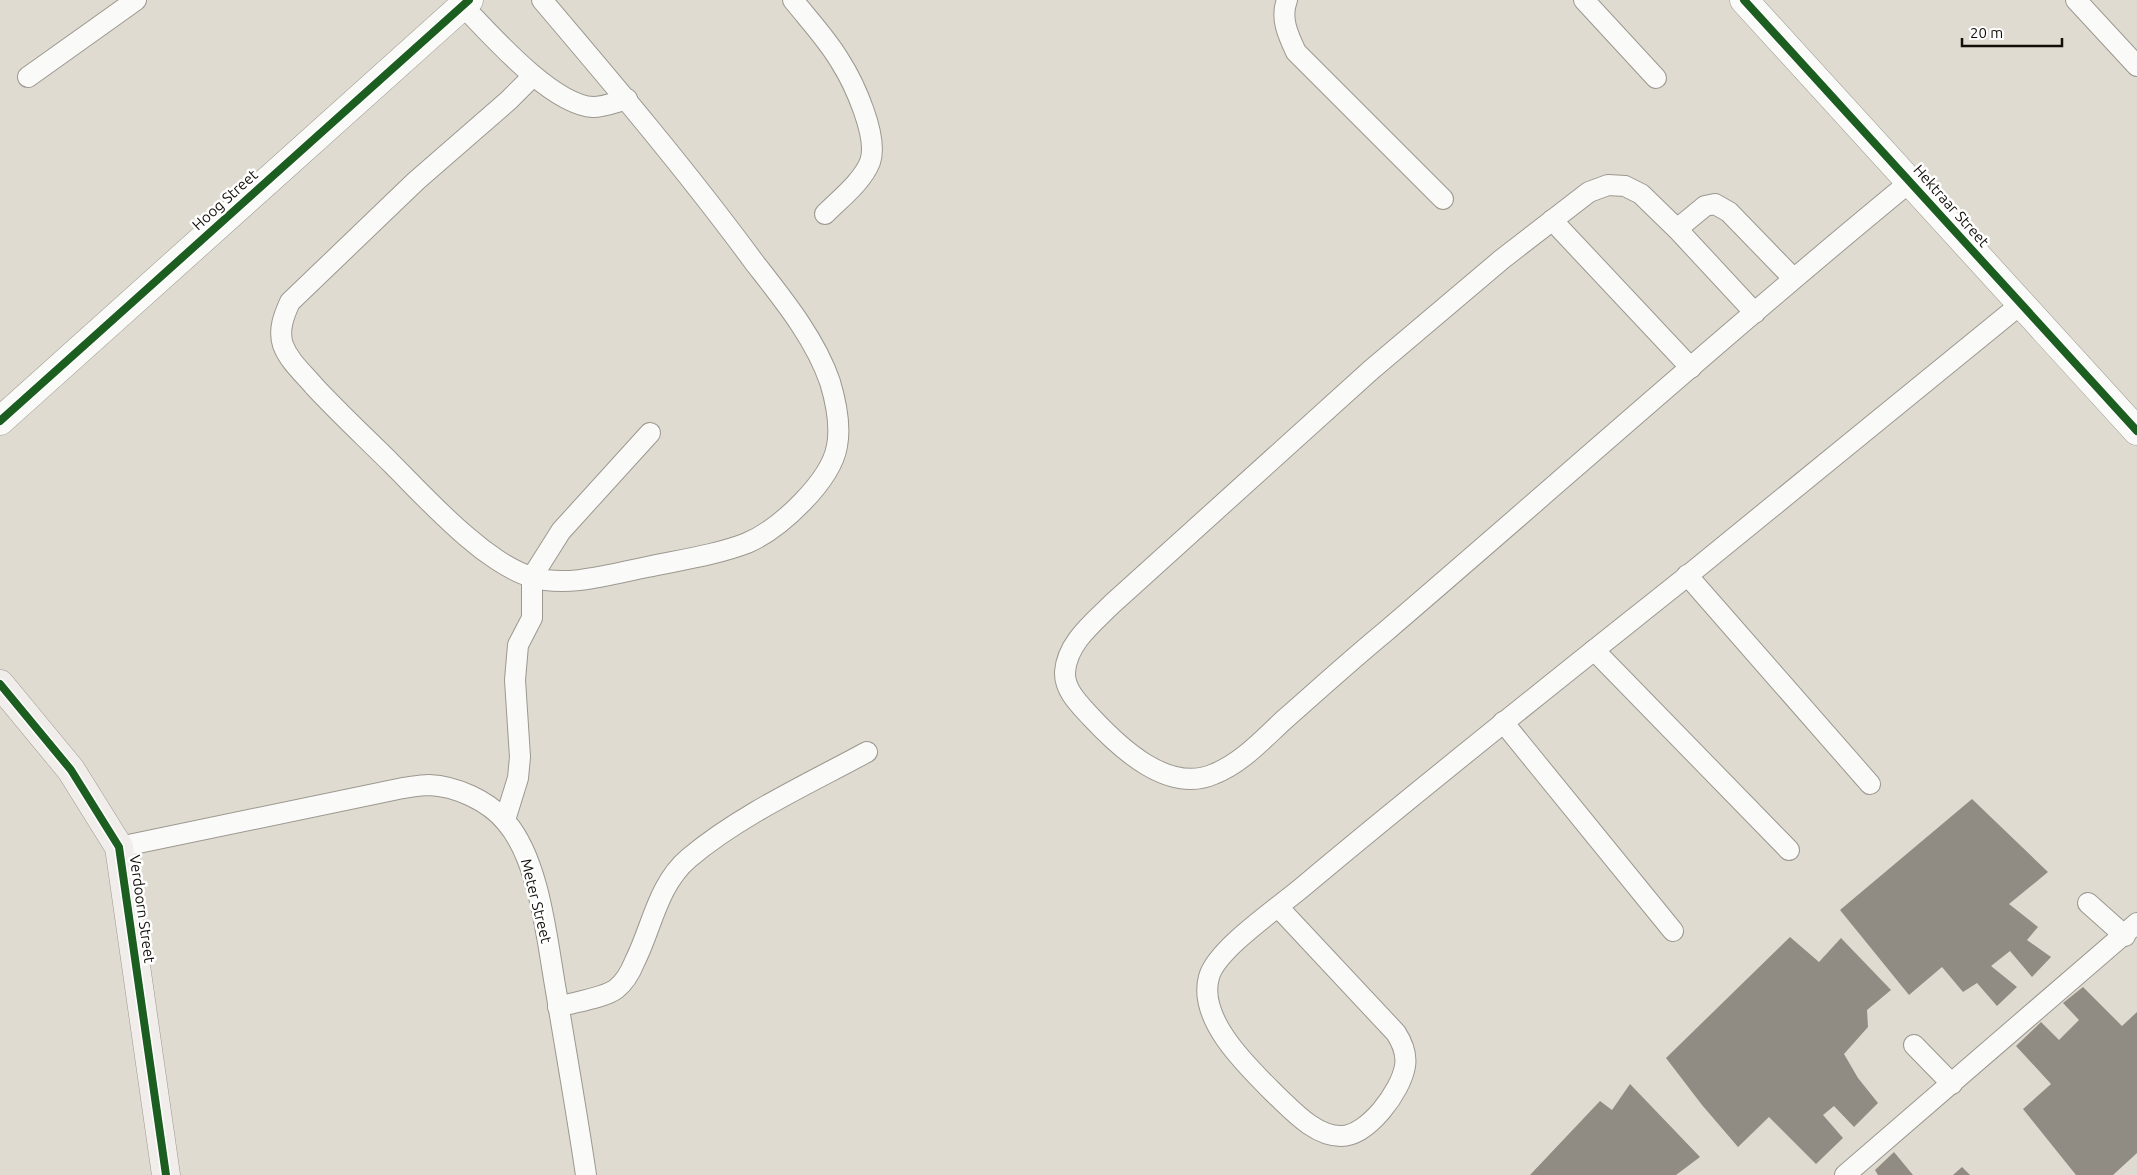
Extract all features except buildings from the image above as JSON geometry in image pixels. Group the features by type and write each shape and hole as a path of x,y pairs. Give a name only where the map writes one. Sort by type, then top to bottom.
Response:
{"street":[{"name":"Hektraar Street","path":"1744,0 2137,431"},
{"name":"Hoog Street","path":"0,421 466,3"},
{"name":"Verdoorn Street","path":"0,684 71,770 119,847 166,1175"}],"lane":[{"path":"28,77 136,0"},
{"path":"533,76 509,100 416,181 290,302 282,318 281,338 284,347 292,362 326,399 466,536 499,561 532,577 568,581 597,577 712,553 749,542 779,524 797,508 823,479 837,448 838,418 829,380 811,343 787,305 744,248 627,100 542,0"},
{"path":"793,0 840,62 857,96 872,143 872,155 864,174 825,214"},
{"path":"1287,0 1284,8 1286,30 1296,52 1443,199"},
{"path":"1584,0 1656,78"},
{"path":"2076,0 2137,66"},
{"path":"466,3 533,76 557,92 591,107 627,100"},
{"path":"1755,313 1677,229 1641,194 1625,186 1608,185 1589,192 1552,220 1371,370 1081,635 1068,654 1064,675 1073,697 1115,743 1152,768 1176,777 1200,779 1234,765 1336,673 1755,313 1793,278 1911,181"},
{"path":"1677,229 1706,206 1716,204 1729,212 1793,278"},
{"path":"1552,220 1691,368"},
{"path":"1278,908 1396,1033 1402,1043 1405,1054 1405,1067 1399,1086 1372,1120 1354,1132 1341,1136 1329,1133 1299,1117 1237,1055 1223,1034 1212,1012 1207,993 1209,976 1215,963 1241,936 1278,908 1445,768 1688,575 2022,304"},
{"path":"505,820 518,778 520,757 514,680 518,645 532,618 532,577 561,531 650,433"},
{"path":"1688,575 1870,784"},
{"path":"1594,650 1789,850"},
{"path":"1503,722 1673,931"},
{"path":"558,1006 610,993 621,985 640,952 664,891 675,871 688,858 743,819 867,752"},
{"name":"Meter Street","path":"119,847 402,788 429,785 451,789 470,796 489,807 505,820 516,835 533,878 544,925 586,1175"},
{"path":"1845,1175 2131,929 2088,902"},
{"path":"1914,1045 1952,1084"}],"cycle path":[{"path":"0,421 469,0"},
{"path":"1744,0 2137,431"},
{"path":"0,684 71,770 119,847 166,1175"}]}
